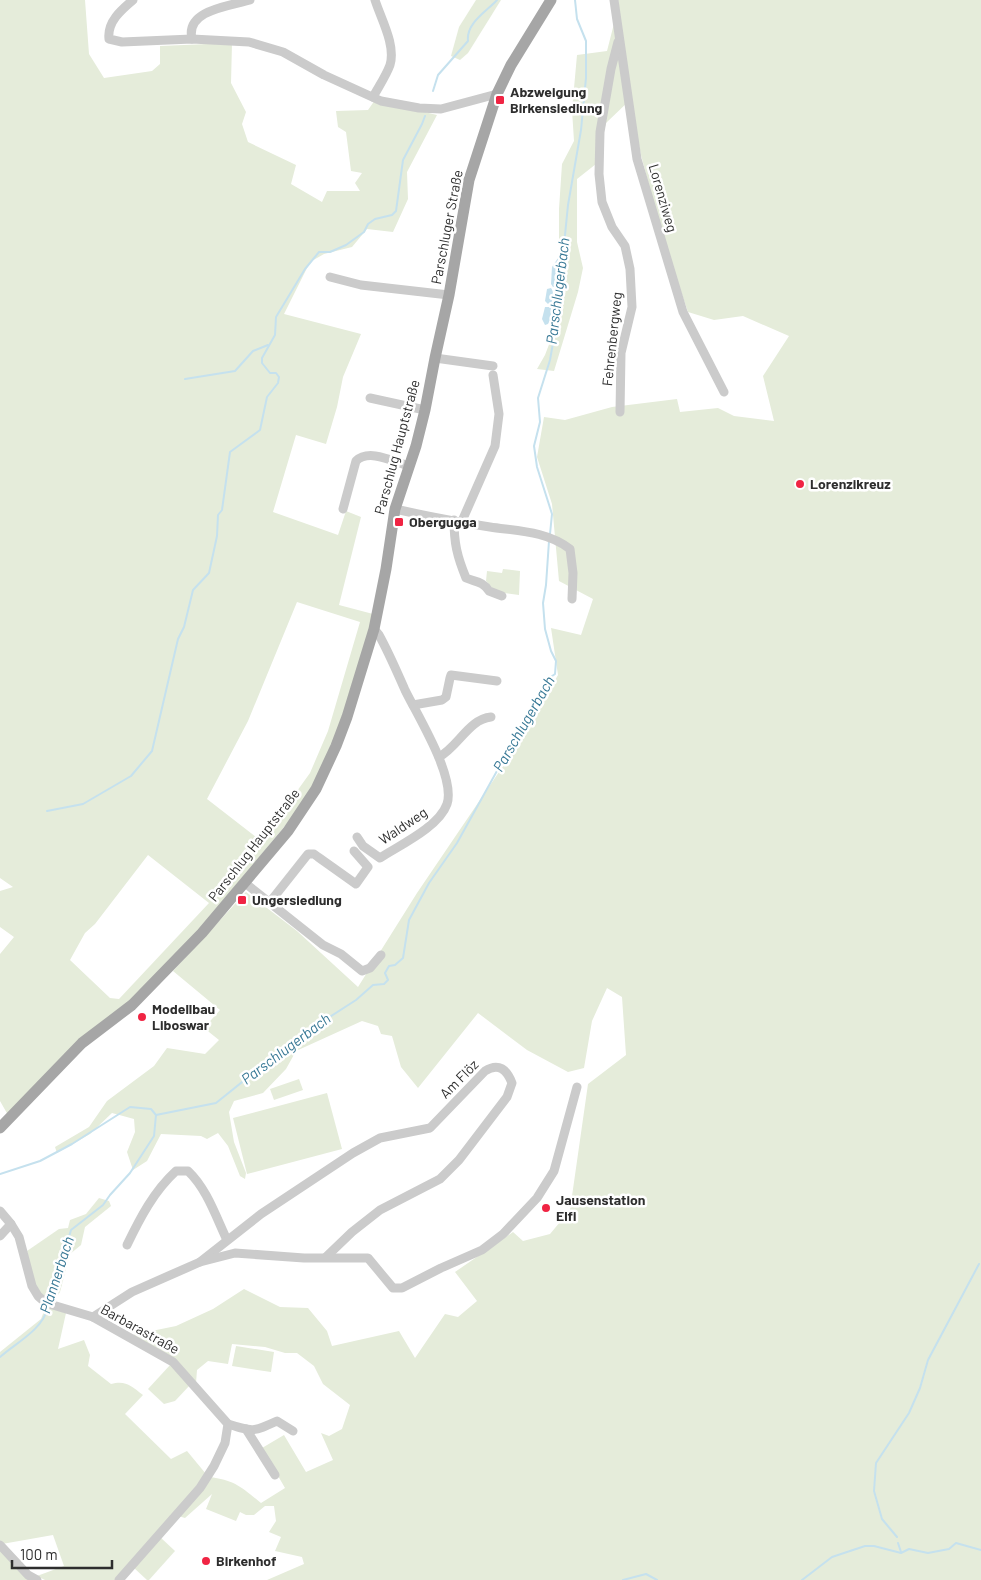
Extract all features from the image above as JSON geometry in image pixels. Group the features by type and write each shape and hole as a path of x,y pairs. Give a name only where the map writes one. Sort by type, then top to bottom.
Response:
{"main road":[{"name":"Parschluger Straße","path":"435,357 449,295 469,180 497,94 511,65 551,0"},
{"name":"Parschlug Hauptstraße","path":"0,1128 82,1043 132,1005 202,933 288,831 316,789 347,717 374,629 395,509 425,410 435,357"}],"street":[{"path":"133,0 112,22 108,31 109,39 122,42 192,40 249,42 283,52 324,76 381,101 419,108 441,109 497,94"},
{"path":"192,40 190,32 195,20 207,11 250,0"},
{"path":"373,97 389,65 391,51 375,0"},
{"name":"Lorenziweg","path":"614,0 637,159 683,312 724,392"},
{"name":"Fehrenbergweg","path":"619,38 611,69 600,132 599,174 602,202 612,227 625,246 630,269 632,307 621,353 620,412"},
{"path":"330,277 361,285 449,295"},
{"path":"435,357 493,370 499,414 495,446 458,520 454,541 456,553 466,578 480,582 486,585 489,591 502,596"},
{"path":"370,398 425,410"},
{"path":"343,509 356,461 360,458 375,456 409,466"},
{"path":"395,509 549,537 562,542 570,549 573,573 572,600"},
{"name":"Waldweg","path":"357,837 363,846 380,858 416,836 440,817 449,797 438,757 379,635 374,629"},
{"path":"413,705 442,700 446,697 452,676 497,681"},
{"path":"438,757 448,752 477,722 491,718"},
{"path":"270,902 308,854 318,856 356,884 368,867 354,851"},
{"path":"246,883 323,945 341,954 362,971 370,968 382,955"},
{"name":"Am Flöz","path":"200,1262 260,1214 353,1153 380,1138 430,1128 485,1071 492,1067 499,1067 509,1075 512,1083 507,1098 459,1160 440,1179 380,1210 352,1232 326,1257"},
{"path":"92,1317 132,1292 200,1262 235,1253 287,1257 368,1258 393,1288 402,1288 482,1250 503,1234 532,1203 554,1171 577,1086"},
{"path":"127,1245 142,1215 165,1182 176,1171 188,1171 196,1178 227,1240"},
{"name":"Barbarastraße","path":"0,1211 11,1224 22,1246 32,1286 38,1296 48,1304 92,1317 173,1362 228,1424"},
{"path":"0,1236 11,1224"},
{"path":"119,1580 200,1488 214,1466 225,1443 228,1424 246,1430 257,1430 277,1421 292,1431"},
{"path":"246,1430 274,1475"},
{"path":"0,1546 28,1575 37,1580"}],"green space":[{"path":"0,0 85,0 89,54 104,78 152,71 160,64 160,46 232,43 231,83 246,112 242,124 248,142 296,165 291,184 322,202 327,191 360,191 355,183 362,173 351,171 346,132 338,127 336,111 368,110 375,100 437,115 407,172 408,199 393,232 367,229 352,247 324,254 310,262 284,314 361,334 343,377 337,407 326,444 296,435 273,512 338,535 346,511 361,517 339,605 373,614 364,652 327,761 299,809 174,960 8,1115 0,1101 0,954 14,937 0,927 0,891 13,887 0,878","holes":["297,602 360,622 328,731 310,773 261,841 207,799 248,721","148,855 209,903 119,999 110,998 70,960 85,933 95,924"]},
{"path":"476,0 501,0 468,53 460,60 451,56 459,27"},
{"path":"618,0 981,0 981,1580 267,1580 304,1564 302,1557 275,1551 281,1537 269,1532 276,1521 274,1506 265,1506 254,1515 246,1515 240,1512 236,1521 206,1509 212,1494 185,1518 178,1516 209,1477 232,1482 261,1503 285,1488 262,1448 284,1435 306,1472 333,1460 321,1433 329,1436 342,1429 350,1405 323,1384 314,1366 297,1353 285,1353 265,1347 232,1344 228,1364 208,1361 197,1370 196,1383 132,1335 176,1326 213,1309 244,1289 280,1307 308,1308 327,1331 332,1346 399,1331 415,1358 445,1314 458,1317 477,1301 455,1272 513,1232 523,1241 550,1234 570,1210 588,1084 626,1055 622,997 607,988 592,1021 584,1068 568,1072 527,1050 478,1013 418,1088 401,1067 392,1036 381,1034 378,1026 362,1021 296,1051 286,1069 263,1093 234,1101 229,1112 234,1142 246,1173 245,1179 240,1176 228,1146 218,1133 207,1139 201,1136 161,1134 147,1161 133,1170 127,1152 135,1132 134,1119 112,1113 90,1134 57,1153 55,1147 89,1127 107,1101 154,1066 167,1048 205,1054 219,1040 204,1028 220,1010 173,971 246,892 297,931 358,987 417,893 522,738 558,675 551,628 581,635 593,599 559,581 552,504 537,457 544,417 565,420 612,407 677,399 680,412 718,408 734,416 774,421 763,376 789,336 743,316 714,320 688,312 663,239 641,155 630,100 606,123 596,164 577,179 577,242 583,268 578,292 554,371 537,369 553,334 564,270 559,238 559,209 562,164 574,141 572,110 577,55 607,51 619,4"},
{"path":"503,569 520,571 519,595 496,592 486,581 487,571 502,573"},
{"path":"299,1079 303,1090 274,1100 270,1089"},
{"path":"327,1093 342,1149 247,1174 233,1118"},
{"path":"99,1198 109,1201 111,1206 85,1227 81,1245 70,1254 60,1292 53,1302 46,1298 37,1287 27,1251 59,1229 68,1228 70,1220 86,1214"},
{"path":"46,1306 66,1313 58,1349 84,1340 90,1355 88,1366 111,1384 125,1383 143,1395 125,1414 171,1459 187,1451 206,1474 196,1489 116,1580 45,1580 37,1576 64,1566 53,1535 2,1544 0,1542 0,1352 41,1319"},
{"path":"236,1346 274,1352 271,1372 232,1366"},
{"path":"171,1364 190,1385 175,1401 164,1404 148,1389"},
{"path":"160,1537 175,1551 147,1580 133,1567"},
{"path":"0,1550 33,1580 0,1580"}],"water":[{"path":"558,258 560,272 557,284 553,287 551,284 552,267"},
{"path":"551,288 553,293 552,302 548,304 545,301 547,289"},
{"path":"545,307 551,307 551,318 548,324 545,325 542,319"}],"waterway":[{"path":"433,91 438,75 468,41 468,35 473,23 497,0"},
{"name":"Parschlugerbach","path":"550,534 552,514 537,467 534,446 540,422 538,398 550,360 556,326 568,205 581,130 586,78 586,41 577,19 575,0"},
{"path":"47,811 83,804 131,776 152,751 178,639 184,627 193,590 209,573 217,536 218,515 222,510 230,452 260,430 267,397 278,383 279,377 276,373 270,373 262,363 262,358 275,335 276,317 305,269 319,252 330,252 346,245 364,232 368,224 375,219 392,215 396,211 403,160 425,116"},
{"path":"185,379 235,371 253,351 268,345"},
{"name":"Parschlugerbach","path":"0,1174 40,1161 72,1144 130,1107 151,1109 156,1115 216,1103 297,1038 356,1000 373,985 384,984 388,980 385,973 389,966 395,965 403,958 409,920 429,883 457,843 548,679 555,674 556,661 545,629 543,603 549,541"},
{"name":"Plannerbach","path":"50,1301 71,1230 103,1205 130,1173 154,1136 156,1115"},
{"path":"897,1537 882,1519 874,1491 876,1463 909,1413 920,1388 928,1360 979,1264"},
{"name":"Plannerbach","path":"0,1357 34,1330 45,1316 48,1308"},
{"path":"898,1543 901,1552"},
{"path":"802,1580 832,1557 865,1546 874,1546 901,1553 909,1549 928,1553 949,1549 956,1543 981,1550"},
{"path":"623,1580 646,1574 657,1580"}],"place":[{"name":"Abzweigung Birkensiedlung","path":"500,100"},
{"name":"Lorenzikreuz","path":"800,484"},
{"name":"Obergugga","path":"399,522"},
{"name":"Ungersiedlung","path":"242,900"},
{"name":"Modellbau Liboswar","path":"142,1017"},
{"name":"Jausenstation Elfi","path":"546,1208"},
{"name":"Birkenhof","path":"206,1561"}]}
